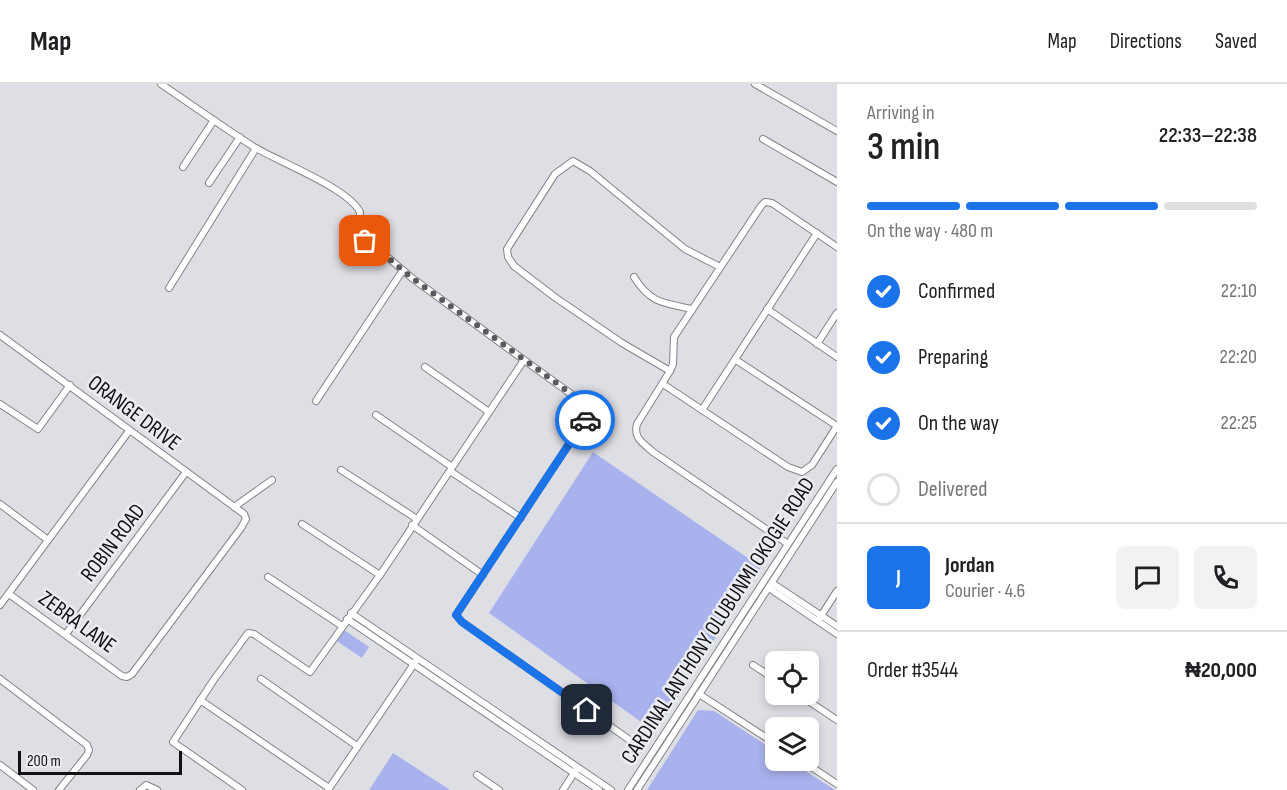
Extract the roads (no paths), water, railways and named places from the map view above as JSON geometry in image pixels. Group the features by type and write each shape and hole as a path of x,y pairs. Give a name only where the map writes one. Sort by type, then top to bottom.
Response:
{"street":[{"path":"161,84 256,148 316,179 352,201 360,212 358,227 362,238 592,409"},
{"path":"755,84 837,130"},
{"path":"183,167 214,120"},
{"path":"209,183 240,137"},
{"path":"763,139 837,182"},
{"path":"169,288 256,148"},
{"path":"670,372 622,343 556,298 514,266 508,257 507,249 555,174 573,161 590,171 685,249 720,267"},
{"path":"788,544 653,452 637,437 635,432 637,424 670,372 673,364 674,337 765,202 772,203 837,247"},
{"path":"702,410 817,233"},
{"path":"316,401 403,270"},
{"path":"634,276 643,291 661,303 692,309"},
{"path":"767,309 837,357"},
{"path":"817,344 837,314"},
{"name":"ORANGE DRIVE","path":"0,335 234,507 246,519 128,677"},
{"path":"242,790 173,742 200,700 248,633 254,634 310,672 380,575 524,360"},
{"path":"663,384 788,467 802,472 812,465 837,426 736,360"},
{"path":"425,367 489,412"},
{"path":"0,405 38,429 70,386"},
{"path":"598,400 456,615 462,622 641,748"},
{"path":"376,415 521,518"},
{"path":"0,605 129,431"},
{"name":"CARDINAL ANTHONY OLUBUNMI OKOGIE ROAD","path":"638,790 699,694 788,544 837,469"},
{"path":"341,470 417,519"},
{"name":"ROBIN ROAD","path":"66,634 186,472"},
{"path":"234,507 272,480"},
{"name":"CARDINAL ANTHONY OLUBUNMI OKOGIE ROAD","path":"628,790 744,620 771,586 837,482"},
{"path":"0,504 48,540"},
{"path":"302,524 380,575"},
{"path":"412,525 483,575"},
{"path":"268,577 342,626"},
{"path":"771,586 837,634"},
{"path":"819,619 837,591"},
{"name":"ZEBRA LANE","path":"9,594 122,676 128,677"},
{"path":"349,616 576,770 611,790"},
{"path":"819,619 837,626"},
{"path":"200,700 328,789 416,661"},
{"path":"753,665 765,673"},
{"path":"261,679 357,746"},
{"path":"0,680 87,745 89,750 59,790"},
{"path":"699,694 765,737"},
{"path":"814,705 837,720"},
{"path":"0,765 33,790"},
{"path":"562,790 576,770"},
{"path":"576,770 599,790"},
{"path":"818,771 837,784"},
{"path":"477,775 499,790"},
{"path":"140,790 146,785 157,790"}]}
